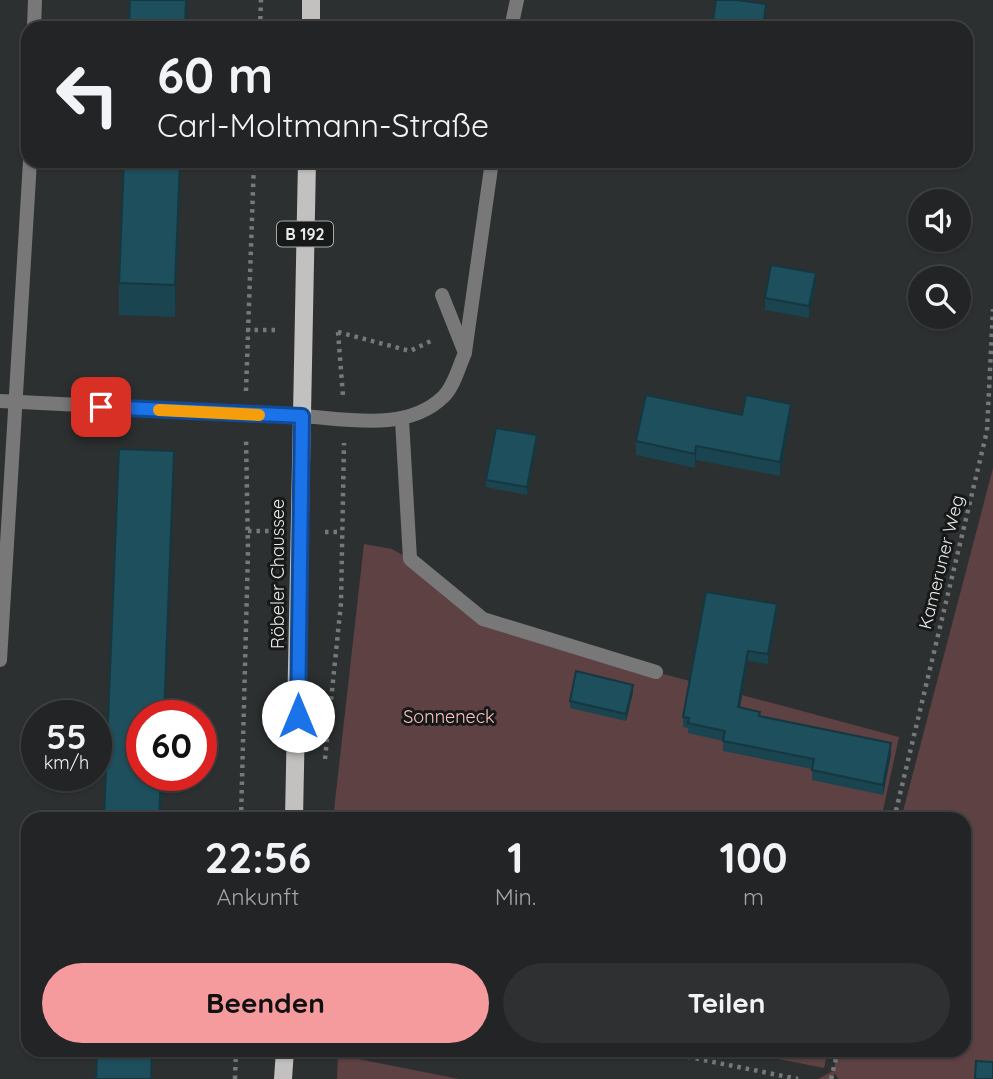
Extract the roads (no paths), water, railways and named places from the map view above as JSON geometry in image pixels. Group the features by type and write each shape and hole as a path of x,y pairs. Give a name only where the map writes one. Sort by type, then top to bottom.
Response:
{"main road":[{"path":"311,0 311,21"},
{"name":"Röbeler Chaussee","path":"294,812 307,168"},
{"path":"283,1079 285,1057"}],"street":[{"path":"34,21 35,0"},
{"path":"512,21 517,0"},
{"path":"0,660 7,401 29,168"},
{"path":"7,401 345,419 402,420 425,411 446,396 465,353 491,168"},
{"path":"442,295 465,353"},
{"path":"402,420 410,559 483,619 656,672"}],"park label":[{"name":"Sonneneck","path":"449,716"}]}
